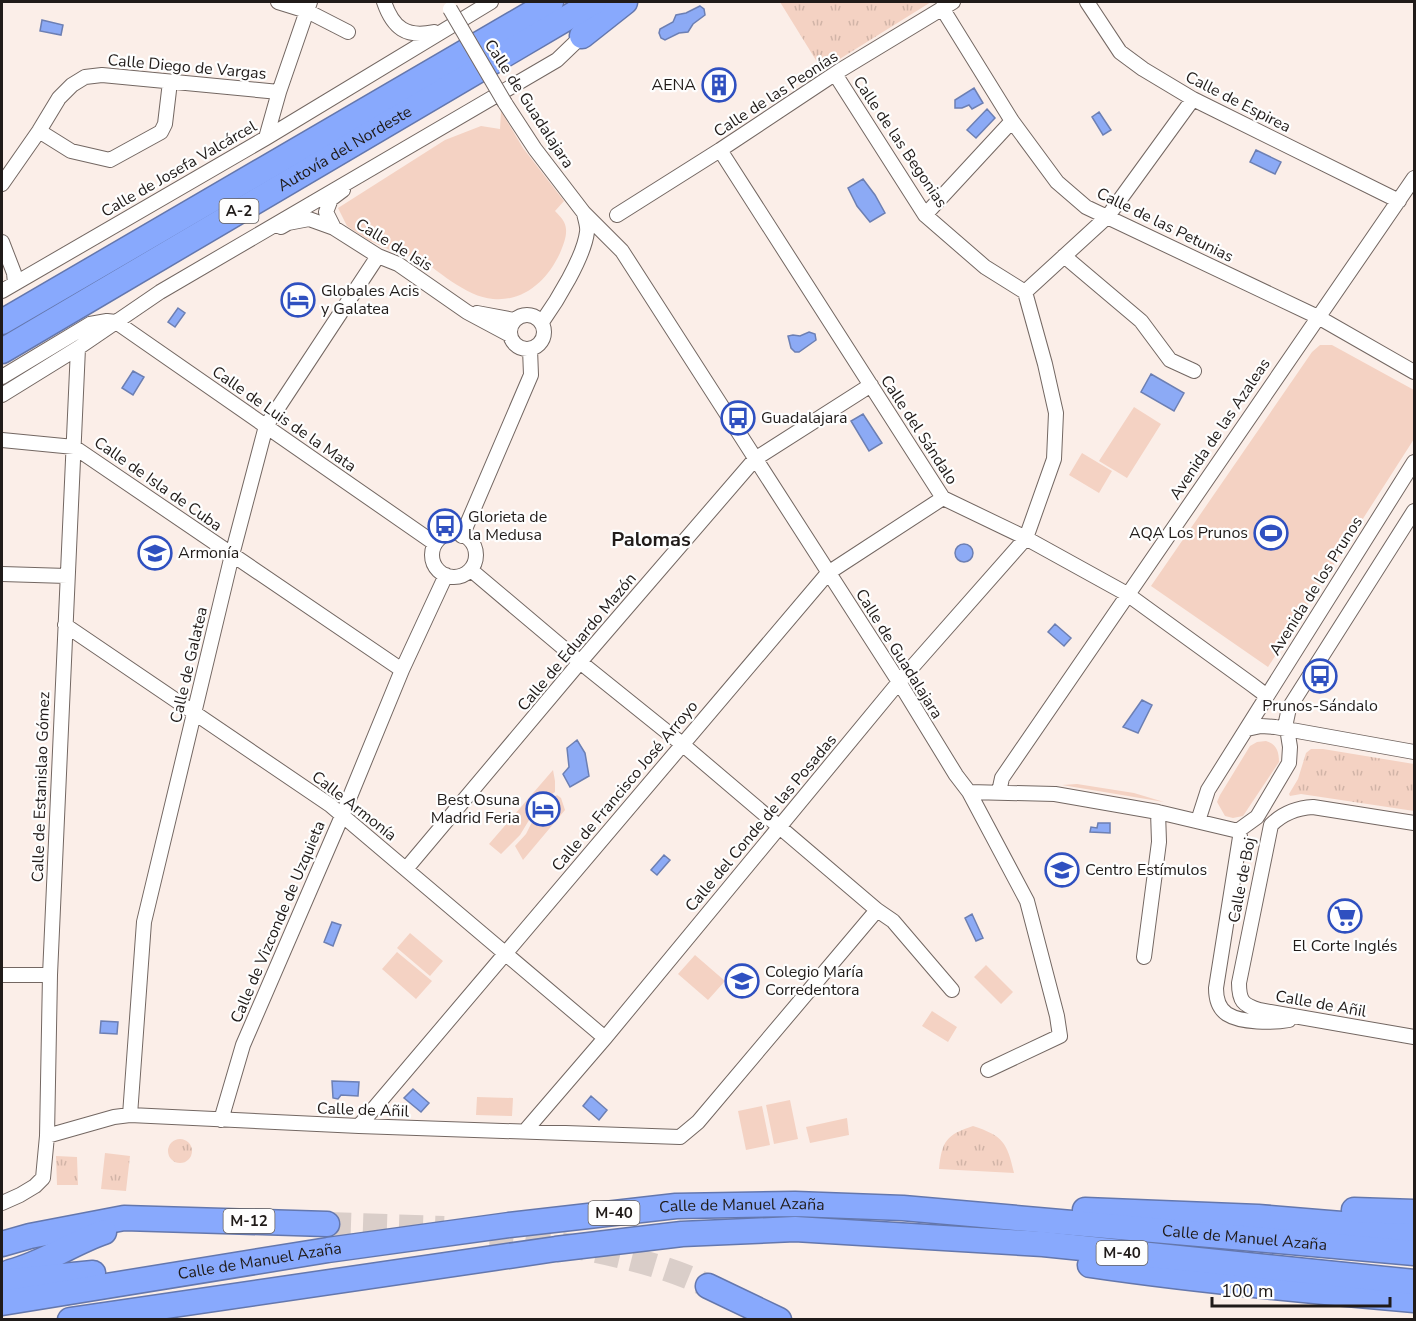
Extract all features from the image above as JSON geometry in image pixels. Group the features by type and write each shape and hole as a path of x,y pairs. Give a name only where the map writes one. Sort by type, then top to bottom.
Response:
{"highway":[{"name":"Autovía del Nordeste","path":"2,322 551,2"},
{"name":"Autovía del Nordeste","path":"2,351 594,2"},
{"path":"582,36 625,2"},
{"name":"Calle de Manuel Azaña","path":"2,1303 328,1250 509,1225 676,1206 795,1204 903,1208 1414,1253"},
{"path":"903,1208 1136,1211 1273,1208 1414,1212"},
{"path":"1136,1211 1258,1217 1414,1230"},
{"path":"2,1245 30,1236 124,1218 171,1218"},
{"path":"2,1274 38,1262 89,1237 115,1228 171,1218"},
{"name":"M-12","path":"171,1218 327,1224"},
{"name":"Calle de Manuel Azaña","path":"70,1320 556,1248 682,1234 795,1229 1043,1244 1414,1282"},
{"path":"829,1230 1166,1276 1414,1300"},
{"path":"164,1320 190,1313 556,1248"},
{"path":"2,1282 328,1250"},
{"path":"708,1286 779,1320"}],"street":[{"path":"278,2 308,6 348,32"},
{"path":"384,2 395,24 406,32 420,35 442,30"},
{"name":"Calle de Josefa Valcárcel","path":"2,291 10,279 268,132 328,91 371,74 491,2"},
{"name":"Calle de Espirea","path":"1087,2 1120,52 1143,69 1193,99 1399,201"},
{"name":"Calle de Guadalajara","path":"448,5 535,149 584,213 618,246 969,792 1027,901 1057,1016 1060,1036 988,1070"},
{"name":"Calle de las Peonías","path":"617,215 835,74 948,5"},
{"name":"Calle de las Petunias","path":"948,5 1012,121 1057,182 1086,207 1318,317 1414,372"},
{"path":"268,132 308,6"},
{"path":"2,395 78,348 160,292 557,60 582,36"},
{"name":"Calle de las Begonias","path":"835,74 925,215 985,267 1025,292"},
{"name":"Calle Diego de Vargas","path":"2,184 60,98 72,85 85,77 102,75 279,92"},
{"path":"39,131 71,151 110,160 161,132 165,124 170,82"},
{"path":"1026,538 1054,459 1056,413 1025,292 1108,216 1193,99"},
{"path":"925,215 1012,121"},
{"name":"Calle del Sándalo","path":"720,150 943,498 1026,538 1127,594 1259,690 1265,699"},
{"name":"Calle de Isis","path":"334,228 327,212 331,200 375,166"},
{"name":"Avenida de las Azaleas","path":"999,792 1002,778 1414,178"},
{"path":"542,322 559,297 582,249 588,230 584,213"},
{"name":"Calle de Isis","path":"212,261 288,223 309,219 334,228 378,256 398,264 467,312 510,335"},
{"path":"582,249 602,241 618,246"},
{"path":"2,242 10,279"},
{"name":"Calle de Galatea","path":"130,1115 144,922 232,555 266,426 378,256"},
{"path":"1064,256 1142,321 1170,360 1194,371"},
{"name":"Calle de Isis","path":"467,312 514,320"},
{"path":"523,314 534,315 542,322 543,339 538,345 530,349 521,348 513,343 510,327 514,320 523,314"},
{"path":"2,377 90,324 116,322"},
{"name":"Calle de Luis de la Mata","path":"116,322 434,543"},
{"name":"Calle de Estanislao Gómez","path":"2,1203 27,1191 43,1178 78,348"},
{"path":"462,536 531,375 530,349"},
{"name":"Calle de Eduardo Mazón","path":"406,869 755,459 871,385"},
{"name":"Calle de Isla de Cuba","path":"2,440 74,447 402,670"},
{"name":"Avenida de los Prunos","path":"1198,821 1208,790 1414,462"},
{"name":"Calle de Francisco José Arroyo","path":"359,1126 828,573 943,498"},
{"path":"969,792 1055,794 1158,812 1239,830 1257,817 1289,763 1290,747 1286,730 1289,708 1414,511"},
{"path":"448,534 462,536 476,549 475,563 464,575 446,575 436,568 433,562 431,555 434,543 448,534"},
{"name":"Calle del Conde de las Posadas","path":"525,1131 605,1038 899,682 1026,538"},
{"path":"471,570 893,921 952,990"},
{"path":"2,574 67,576"},
{"name":"Calle de Vizconde de Uzquieta","path":"221,1120 243,1045 402,670 446,575"},
{"name":"Calle Armonía","path":"65,625 342,816 605,1038"},
{"path":"1246,729 1261,726 1414,752"},
{"name":"Calle de Boj","path":"1239,983 1268,831 1277,818 1295,810 1313,807 1414,823"},
{"path":"1144,957 1159,842 1158,812"},
{"path":"1239,830 1240,837 1216,996 1218,1003 1227,1014 1268,1023 1300,1019"},
{"name":"Calle de Añil","path":"46,1136 114,1117 130,1115 359,1126 680,1137 698,1122 878,910"},
{"path":"1219,974 1224,990 1232,991 1239,983"},
{"path":"2,975 50,975"},
{"name":"Calle de Añil","path":"1239,983 1239,994 1246,1006 1300,1019 1414,1037"}],"green space":[{"path":"780,2 931,2 822,70"},
{"path":"501,111 523,148 564,201 555,211 565,226 566,234 563,245 549,272 534,287 525,293 505,299 483,297 462,288 414,254 405,257 368,240 347,226 338,208 445,140 481,126 500,129"},
{"name":"AQA Los Prunos","path":"1320,345 1332,345 1414,390 1414,439 1268,667 1151,586 1312,352"},
{"path":"1134,407 1161,424 1127,478 1099,461"},
{"path":"1082,453 1112,471 1099,493 1069,475"},
{"path":"1266,741 1276,748 1279,762 1243,816 1233,818 1225,816 1217,802 1220,795 1250,746"},
{"path":"1311,749 1414,764 1414,811 1301,794 1290,796 1306,753"},
{"path":"553,770 555,792 540,802 520,835 501,854 489,844"},
{"path":"1077,784 1134,793 1164,802 1062,785"},
{"path":"557,795 561,798 565,810 523,860 515,846 526,834 544,805"},
{"path":"410,933 443,961 430,976 397,948"},
{"path":"397,952 432,981 416,999 382,969"},
{"path":"695,955 725,981 708,1000 678,974"},
{"path":"986,965 1013,992 1001,1004 974,977"},
{"path":"932,1011 957,1027 948,1042 922,1026"},
{"path":"477,1097 513,1098 512,1116 476,1115"},
{"path":"790,1100 798,1139 774,1144 766,1105"},
{"path":"762,1106 770,1145 746,1150 738,1111"},
{"path":"847,1118 849,1135 810,1143 806,1127"},
{"path":"973,1126 991,1133 1002,1142 1009,1154 1014,1173 939,1169 947,1140"},
{"path":"180,1139 185,1140 191,1146 191,1156 185,1162 180,1163 175,1162 169,1156 168,1151 169,1146 175,1140"},
{"path":"105,1153 130,1156 126,1191 101,1189"},
{"path":"56,1156 77,1157 78,1185 57,1185"}],"water":[{"path":"700,6 704,9 705,15 693,24 688,32 679,33 665,40 661,38 660,29 673,22 676,15"},
{"path":"42,20 63,25 61,35 40,31"},
{"path":"974,88 983,103 972,109 969,105 955,108 955,100"},
{"path":"987,109 995,118 976,138 967,130"},
{"path":"1099,112 1111,130 1103,135 1092,117"},
{"path":"1256,150 1281,162 1275,174 1250,162"},
{"path":"863,179 885,213 870,222 857,206 848,188"},
{"path":"178,308 185,313 175,327 168,322"},
{"path":"809,332 815,334 816,340 799,352 795,352 791,348 788,336 800,336"},
{"path":"133,371 144,377 133,395 122,388"},
{"path":"1151,374 1184,393 1174,411 1141,392"},
{"path":"863,414 882,443 869,451 851,421"},
{"path":"964,544 970,547 973,553 970,559 964,562 958,559 955,553 958,547"},
{"path":"1055,624 1071,638 1064,646 1048,632"},
{"path":"1142,700 1152,705 1138,733 1123,727"},
{"path":"577,740 585,753 589,776 570,787 563,774 569,767 567,748"},
{"path":"1098,823 1110,823 1110,833 1090,832 1091,827 1097,828"},
{"path":"664,855 670,860 657,875 651,870"},
{"path":"972,914 983,938 976,941 965,918"},
{"path":"332,922 341,925 333,946 324,942"},
{"path":"101,1021 118,1022 117,1034 100,1033"},
{"path":"332,1081 359,1082 358,1096 341,1095 338,1099 333,1098"},
{"path":"413,1089 429,1103 421,1112 404,1098"},
{"path":"591,1096 607,1110 599,1120 583,1106"}],"tunnel":[{"path":"327,1224 444,1228"},
{"path":"490,1233 544,1240 627,1258 660,1267 708,1286"}],"place":[{"name":"AENA","path":"719,85"},
{"name":"Globales Acis y Galatea","path":"298,300"},
{"name":"Guadalajara","path":"738,418"},
{"name":"Glorieta de la Medusa","path":"445,526"},
{"name":"AQA Los Prunos","path":"1271,533"},
{"name":"Armonía","path":"155,553"},
{"name":"Prunos-Sándalo","path":"1320,676"},
{"name":"Best Osuna Madrid Feria","path":"543,809"},
{"name":"Centro Estímulos","path":"1062,870"},
{"name":"El Corte Inglés","path":"1345,916"},
{"name":"Colegio María Corredentora","path":"742,981"}],"district":[{"name":"Palomas","path":"651,539"}]}
